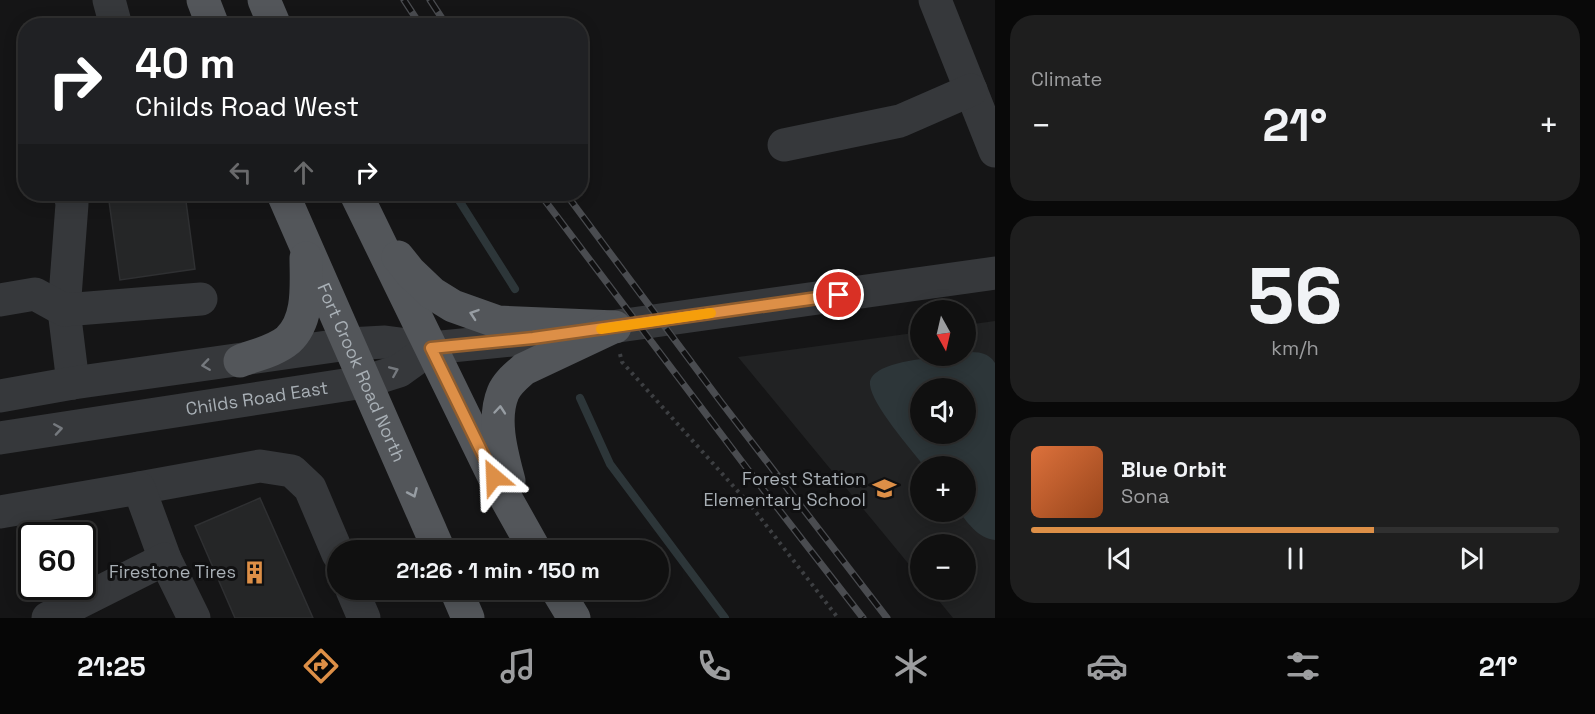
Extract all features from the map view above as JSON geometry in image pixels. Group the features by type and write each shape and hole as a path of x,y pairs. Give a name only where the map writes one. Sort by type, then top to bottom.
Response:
{"main road":[{"path":"202,0 210,18"},
{"path":"264,0 272,18"},
{"name":"Fort Crook Road North","path":"286,201 435,540"},
{"path":"363,207 410,272 432,293 453,306 498,322 615,327"},
{"path":"363,207 494,477 529,540"},
{"path":"240,361 289,339 299,322 305,302 306,247"},
{"path":"529,540 501,448 499,407 503,392 512,379 525,369 615,327"},
{"path":"460,600 468,618"},
{"path":"563,600 574,618"}],"street":[{"path":"109,0 114,18"},
{"path":"935,0 995,151"},
{"path":"784,145 900,121 970,90"},
{"path":"71,201 64,310 73,383"},
{"path":"0,396 73,383 348,344 385,342 431,348 533,338 995,273"},
{"path":"0,300 35,294 64,310 201,299"},
{"name":"Childs Road East","path":"0,438 364,382 399,370 431,348"},
{"path":"0,512 260,466 292,471 310,488 332,540"},
{"path":"139,488 165,559 194,618"},
{"path":"48,618 165,559"}],"path":[{"path":"615,327 622,362 752,507 838,618"}],"shaded area":[{"name":"Forest Station Elementary School","path":"995,321 995,618 953,618 938,600 976,600 976,534 910,534 910,566 738,357 910,334 910,366 976,366 976,324"},
{"path":"976,352 983,353 995,363 995,540 979,533 967,522 976,522 976,456 916,456 877,404 870,385 873,376 894,364 910,361 910,366 976,366"}],"building":[{"path":"109,201 186,201 195,269 120,280"},
{"name":"Firestone Tires","path":"260,498 313,618 235,618 195,526"}],"waterway":[{"path":"459,201 515,289"},
{"path":"580,398 610,464 725,618"}],"railway":[{"path":"404,0 416,18"},
{"path":"430,0 442,18"},
{"path":"545,201 863,618"},
{"path":"571,201 721,402 887,618"}],"slow traffic":[{"path":"601,329 711,313"}],"place":[{"name":"Forest Station Elementary School","path":"884,489"},
{"name":"Firestone Tires","path":"254,572"}],"route":[{"path":"494,477 431,348 533,338 839,295"}]}
